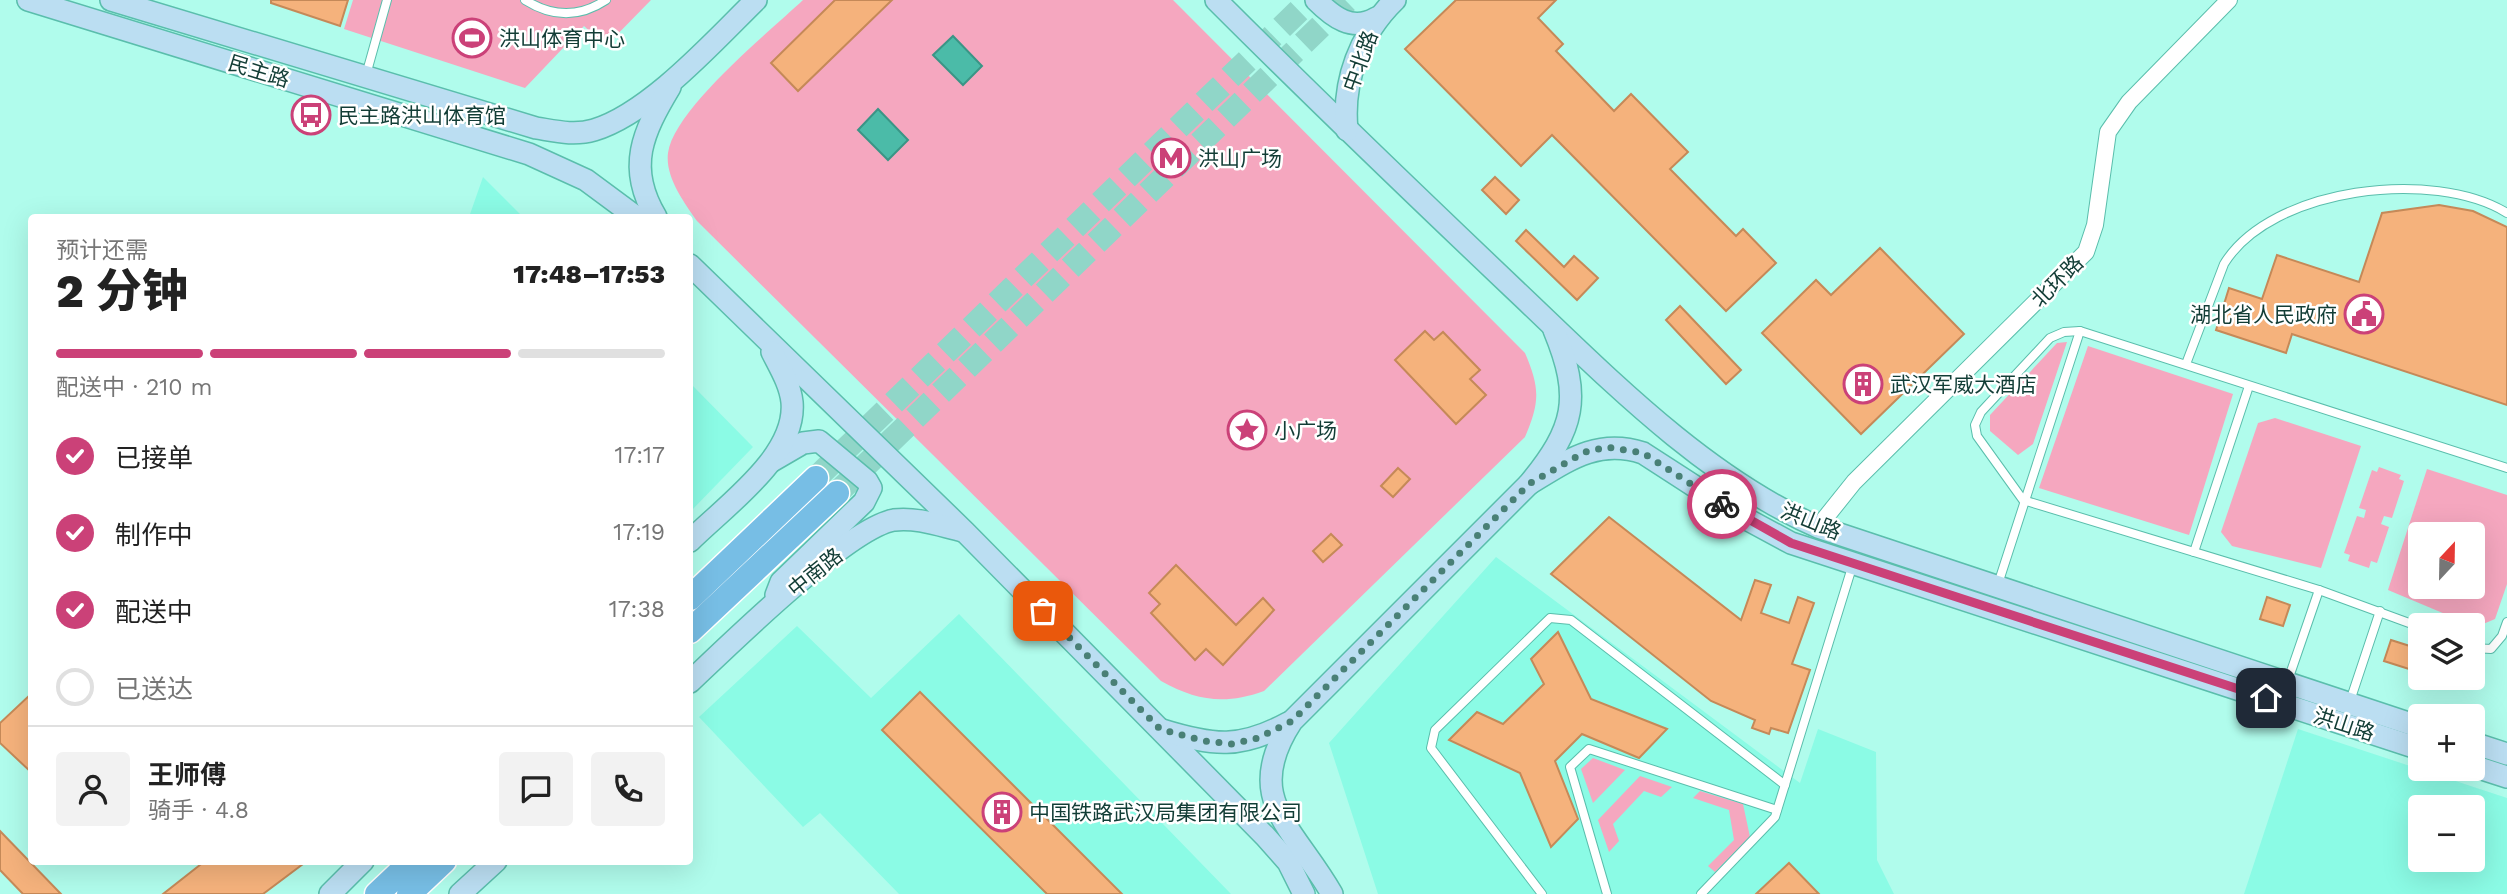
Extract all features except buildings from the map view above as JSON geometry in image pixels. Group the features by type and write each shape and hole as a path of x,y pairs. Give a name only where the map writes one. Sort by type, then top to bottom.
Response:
{"main road":[{"name":"民主路","path":"28,0 529,154 586,180 632,214"},
{"name":"民主路","path":"111,0 536,128 576,133 599,128 631,110 677,76"},
{"path":"655,214 643,190 641,145 652,117 677,76 756,0"},
{"name":"洪山路","path":"1216,0 1347,130 1552,325 1661,423 1734,481 1769,504 1818,527 2408,723"},
{"path":"1316,0 1345,23 1364,23 1376,18"},
{"name":"中北路","path":"1347,130 1346,101 1350,76 1376,18 1395,0"},
{"path":"693,268 965,532 1265,836 1288,862 1304,894"},
{"path":"1332,894 1273,803 1270,767 1275,749 1292,721 1529,484 1559,444 1571,402 1569,373 1552,325"},
{"path":"765,338 789,386 792,400 790,427 772,461"},
{"path":"693,538 772,461 803,443 819,441 867,481 870,488 864,502 780,582 772,606"},
{"name":"洪山路","path":"1529,484 1585,452 1607,447 1630,449 1643,453 1765,530 1791,543 2408,745"},
{"path":"693,595 816,478"},
{"name":"中南路","path":"693,628 837,493"},
{"name":"中南路","path":"693,679 772,606 864,533 883,523 916,520 965,532"},
{"path":"1160,729 1204,741 1232,744 1258,738 1292,721"},
{"path":"2485,747 2507,754"},
{"path":"2485,770 2507,778"},
{"path":"330,894 359,865"},
{"path":"377,894 408,865"},
{"path":"408,894 440,865"},
{"path":"460,894 492,865"}],"street":[{"name":"北环路","path":"1818,527 1854,482 2086,252 2095,225 2108,132 2129,102 2229,0"}],"lane":[{"path":"365,78 387,0"},
{"path":"525,0 544,10 572,15 606,0"},
{"path":"2186,365 2224,264 2232,250 2244,238 2280,216 2328,200 2402,189 2449,191 2474,196 2507,213"},
{"path":"1998,586 2023,500 2080,331"},
{"path":"2408,622 2319,590 2023,500 1978,436 1975,425 1981,412 2050,338 2064,332 2080,331 2507,468"},
{"path":"2194,552 2249,386"},
{"path":"1701,894 1775,817 1853,564"},
{"path":"2287,684 2319,590"},
{"path":"2349,704 2379,611"},
{"path":"1542,894 1431,748 1436,730 1550,618 1571,620 1785,785"},
{"path":"2485,649 2491,649 2502,636 2507,622"},
{"path":"1607,894 1570,767 1589,748 1777,810"}],"shaded area":[{"name":"洪山体育中心","path":"353,0 651,0 606,46 584,26 525,88 344,29"},
{"name":"洪山广场","path":"803,0 1173,0 1525,353 1536,386 1536,404 1525,437 1264,691 1237,698 1211,699 1174,688 1161,681 697,221 672,180 668,153 674,135 687,115 747,51"},
{"path":"953,36 982,66 963,85 933,55"},
{"path":"878,109 908,140 888,160 858,130"},
{"path":"483,177 520,214 470,214"},
{"path":"2067,342 2033,444 2018,455 1990,431 1990,415 2057,343"},
{"path":"2088,346 2233,394 2189,535 2039,488"},
{"path":"693,386 753,447 693,509"},
{"path":"2275,418 2361,446 2321,568 2232,546 2221,532 2258,423"},
{"path":"2379,467 2401,475 2399,479 2404,481 2392,518 2384,516 2381,524 2389,527 2377,563 2371,561 2369,568 2348,561 2350,555 2344,553 2357,516 2364,518 2366,510 2359,508 2372,470 2377,472"},
{"path":"2427,469 2507,495 2507,584 2495,619 2485,623 2485,613 2443,613 2409,599 2485,599 2485,522 2410,522"},
{"path":"2408,528 2408,598 2388,590"},
{"path":"1496,557 1800,783 1818,729 1876,752 1877,860 1894,894 1378,894 1329,743"},
{"path":"959,614 1231,894 899,894 820,813 803,827 699,717 797,626 871,698"},
{"path":"2298,729 2408,765 2408,781 2456,781 2507,798 2507,894 2244,894"},
{"path":"1593,758 1625,770 1593,803 1581,769"},
{"path":"1640,776 1672,787 1661,797 1644,791 1613,824 1619,841 1609,852 1598,820"},
{"path":"1700,791 1743,804 1750,837 1715,872 1708,866 1734,840 1729,810 1693,798"}],"tunnel":[{"path":"816,478 1310,0"},
{"path":"837,493 1348,0"}],"way so far":[{"path":"1043,611 1160,729 1204,741 1232,744 1246,742 1292,721 1529,484 1573,458 1607,447 1643,453 1722,504"}],"place":[{"name":"洪山体育中心","path":"472,38"},
{"name":"民主路洪山体育馆","path":"311,115"},
{"name":"洪山广场","path":"1171,158"},
{"name":"湖北省人民政府","path":"2364,314"},
{"name":"武汉军威大酒店","path":"1863,384"},
{"name":"小广场","path":"1247,430"},
{"name":"中国铁路武汉局集团有限公司","path":"1002,812"}],"route":[{"path":"1722,504 1791,543 2266,698"}]}
